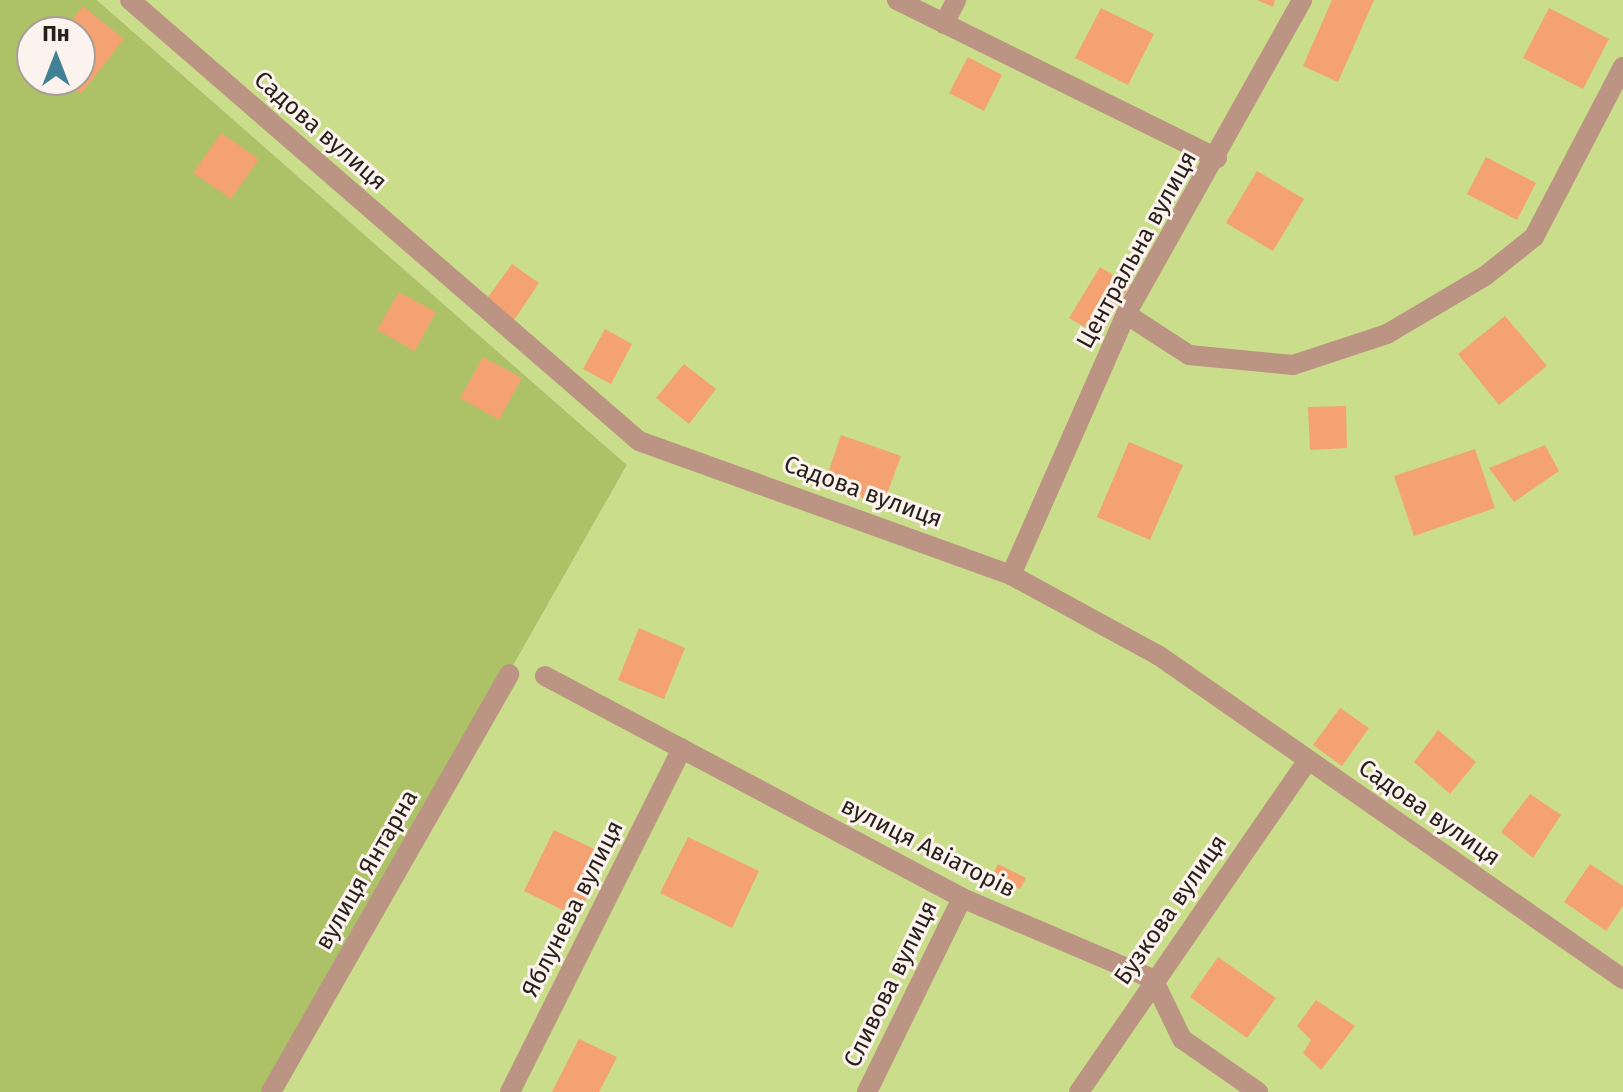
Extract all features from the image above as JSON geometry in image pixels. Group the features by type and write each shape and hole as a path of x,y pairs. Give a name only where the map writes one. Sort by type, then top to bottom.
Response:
{"street":[{"name":"Садова вулиця","path":"130,0 639,441 1011,575 1158,655 1620,971"},
{"path":"897,0 1217,158"},
{"path":"944,24 956,0"},
{"name":"Центральна вулиця","path":"1011,575 1126,314 1217,158 1302,0"},
{"path":"1126,314 1189,355 1293,365 1387,334 1485,276 1534,237 1623,67"},
{"name":"вулиця Янтарна","path":"271,1092 509,674"},
{"name":"вулиця Авіаторів","path":"545,676 962,898 1153,979"},
{"name":"Яблунева вулиця","path":"510,1092 682,749"},
{"name":"Бузкова вулиця","path":"1079,1092 1153,979 1308,760"},
{"name":"Сливова вулиця","path":"867,1092 962,898"},
{"path":"1153,979 1182,1039 1258,1092"}],"green space":[{"path":"0,0 97,0 627,465 271,1092 0,1092"},
{"path":"97,0 1623,0 1623,1092 271,1092 627,465"}],"building":[{"path":"1257,0 1275,0 1273,7"},
{"path":"1332,0 1374,0 1338,82 1303,66"},
{"path":"83,6 95,16 75,16"},
{"path":"1101,8 1154,34 1128,85 1075,58"},
{"path":"1549,8 1609,39 1583,89 1523,58"},
{"path":"96,16 124,39 96,75"},
{"path":"968,57 1002,75 984,111 949,93"},
{"path":"221,133 259,159 231,199 193,173"},
{"path":"1486,157 1536,183 1517,220 1467,194"},
{"path":"1257,171 1304,199 1273,251 1226,223"},
{"path":"512,264 539,283 514,320 486,300"},
{"path":"1100,267 1130,285 1100,336 1069,318"},
{"path":"399,292 436,312 415,351 377,330"},
{"path":"1505,316 1547,366 1499,405 1458,354"},
{"path":"605,329 632,344 611,384 583,369"},
{"path":"483,357 522,378 499,420 460,398"},
{"path":"684,364 716,389 689,424 656,398"},
{"path":"1346,406 1347,448 1310,450 1308,407"},
{"path":"841,435 901,456 883,505 824,485"},
{"path":"1129,442 1183,465 1150,540 1097,517"},
{"path":"1545,445 1559,471 1514,502 1489,468"},
{"path":"1475,449 1495,508 1414,536 1394,476"},
{"path":"639,628 685,648 664,699 618,680"},
{"path":"1340,708 1369,728 1342,766 1313,745"},
{"path":"1438,730 1476,762 1450,794 1414,762"},
{"path":"1530,794 1561,815 1533,858 1501,832"},
{"path":"554,830 607,855 577,917 524,891"},
{"path":"688,837 759,871 732,928 660,893"},
{"path":"998,864 1026,878 1020,889 992,876"},
{"path":"1590,864 1623,886 1623,906 1606,931 1564,902"},
{"path":"1218,957 1276,998 1247,1038 1190,997"},
{"path":"1316,1000 1355,1026 1321,1070 1303,1053 1311,1040 1297,1026"},
{"path":"579,1039 617,1057 599,1092 552,1092"}]}
